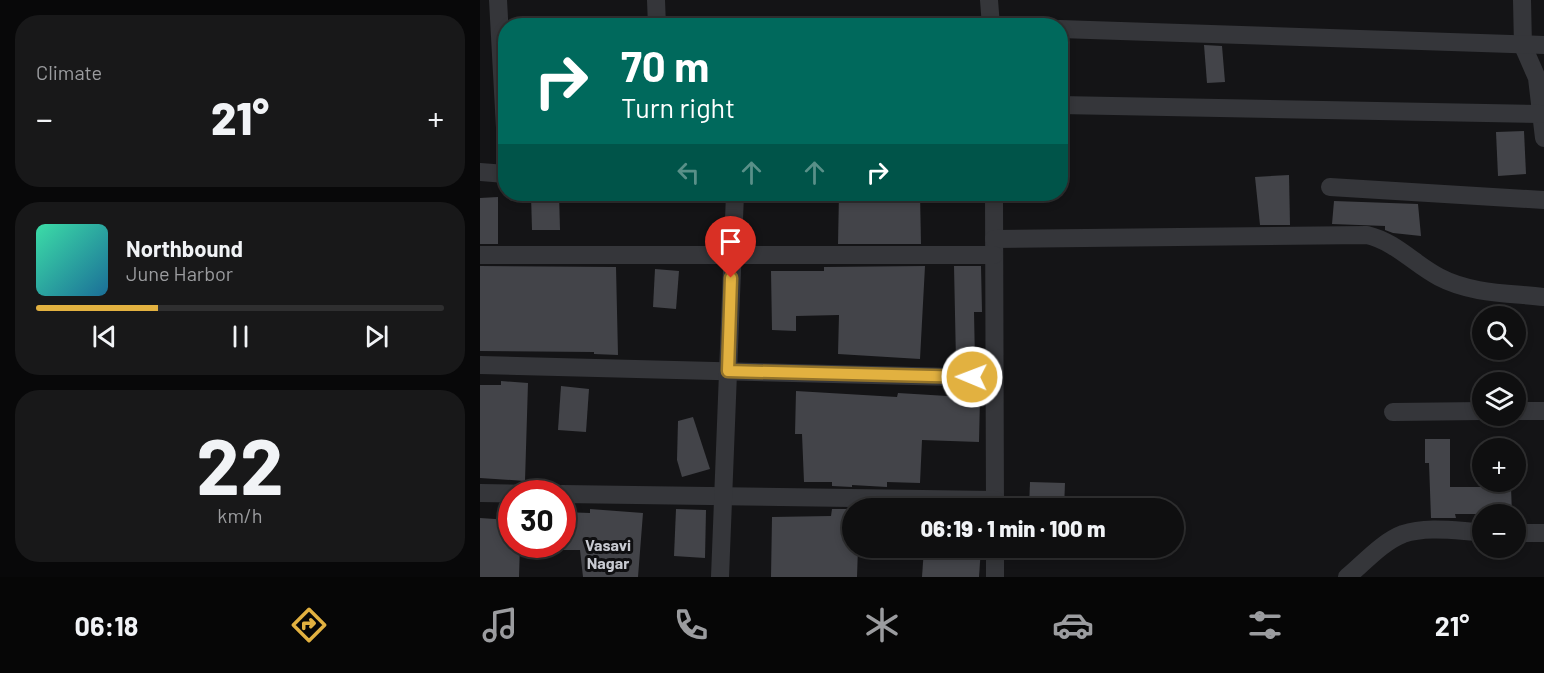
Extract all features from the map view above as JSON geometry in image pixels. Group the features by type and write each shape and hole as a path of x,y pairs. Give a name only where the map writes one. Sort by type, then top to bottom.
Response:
{"street":[{"path":"498,0 499,18"},
{"path":"656,0 657,18"},
{"path":"989,0 990,18"},
{"path":"1522,0 1523,46 1537,78 1544,138"},
{"path":"1068,29 1544,45"},
{"path":"1068,105 1541,114"},
{"path":"480,172 498,173"},
{"path":"1330,187 1544,200"},
{"path":"720,577 735,201"},
{"path":"994,201 995,498"},
{"path":"480,255 732,255 1367,235 1381,239 1437,276 1455,284 1476,290 1544,297"},
{"path":"480,365 994,378"},
{"path":"1393,412 1472,411"},
{"path":"1526,411 1544,411"},
{"path":"480,493 498,493"},
{"path":"576,494 842,500"},
{"path":"1347,577 1379,549 1402,534 1433,530 1472,532"},
{"path":"1526,532 1544,533"},
{"path":"995,558 995,577"}],"building":[{"path":"1204,45 1222,46 1225,82 1207,83"},
{"path":"1524,131 1526,174 1498,176 1496,132"},
{"path":"1289,175 1290,225 1260,225 1255,177"},
{"path":"498,197 498,244 480,244 480,198"},
{"path":"531,201 559,201 560,230 532,230"},
{"path":"839,201 920,201 921,244 838,244"},
{"path":"1334,201 1418,204 1421,236 1393,233 1385,230 1385,226 1332,224"},
{"path":"480,266 616,267 618,355 594,354 594,352 480,351"},
{"path":"925,266 920,359 838,354 839,315 796,316 796,331 772,330 771,271 824,271 824,267"},
{"path":"954,266 981,266 982,312 974,312 975,362 956,362"},
{"path":"655,269 679,271 676,309 653,307"},
{"path":"501,381 528,383 525,480 480,478 480,385 501,385"},
{"path":"561,386 589,389 586,432 558,430"},
{"path":"796,391 897,397 898,393 980,398 979,442 922,440 920,483 887,482 887,487 852,485 852,487 832,486 832,482 804,482 802,434 795,434"},
{"path":"693,417 710,469 682,477 677,460 678,421"},
{"path":"1425,439 1450,439 1450,487 1472,487 1472,492 1511,492 1512,504 1472,504 1472,514 1455,514 1456,518 1431,518 1429,463 1425,463"},
{"path":"1030,482 1065,483 1064,498 1029,498"},
{"path":"590,509 643,513 638,577 583,577 580,550 576,550 576,512 590,513"},
{"path":"676,509 706,510 705,558 674,556"},
{"path":"832,509 842,509 842,558 858,558 857,577 771,577 772,517 831,516"},
{"path":"480,518 498,519 498,558 520,558 519,577 480,577"},
{"path":"923,558 980,558 979,577 922,577"}],"district":[{"name":"Vasavi Nagar","path":"608,553"}],"route":[{"path":"731,278 728,371 972,377"}]}
